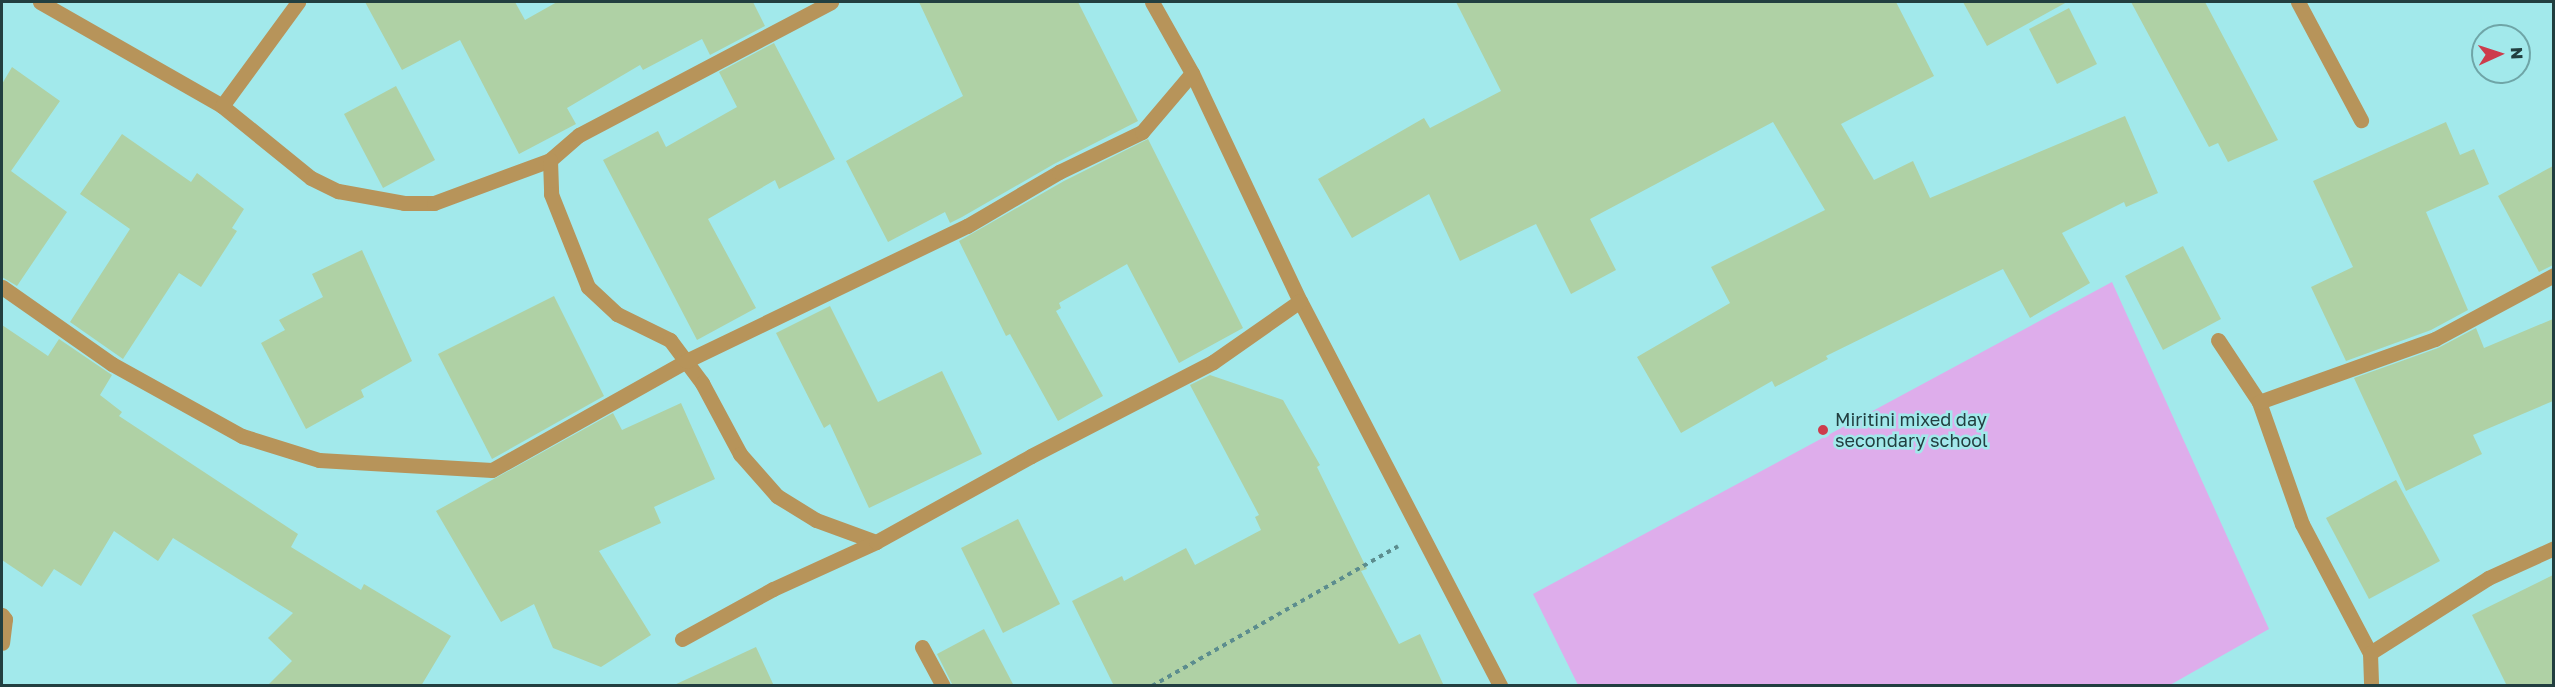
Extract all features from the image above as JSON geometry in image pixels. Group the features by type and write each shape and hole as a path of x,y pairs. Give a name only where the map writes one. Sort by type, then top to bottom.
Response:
{"street":[{"path":"40,2 222,106 311,178 338,191 367,197 434,202 550,160 579,135 831,2"},
{"path":"222,106 298,2"},
{"path":"1152,2 1192,73 1300,301 1500,686"},
{"path":"2298,2 2361,120"},
{"path":"2,287 112,364 242,436 319,460 362,465 406,463 492,470 686,362 967,226 1059,172 1143,132 1192,73"},
{"path":"550,160 551,194 588,287 616,314 670,340 702,383 740,454 777,496 816,520 876,542"},
{"path":"2259,402 2435,339 2553,274"},
{"path":"682,639 773,589 876,542 1031,456 1214,362 1300,301"},
{"path":"2218,340 2259,402 2302,524 2370,653 2371,686"},
{"path":"2370,653 2488,578 2553,548"},
{"path":"2,615 5,619 2,643"},
{"path":"922,646 943,686"}],"path":[{"path":"1152,686 1422,532"}],"shaded area":[{"path":"2112,282 2269,629 2170,685 1578,685 1533,594"}],"building":[{"path":"365,2 515,2 525,20 557,2 753,2 765,26 710,55 702,39 643,70 640,65 567,108 576,124 519,154 460,40 402,70"},
{"path":"919,2 1078,2 1138,121 1054,164 950,223 945,212 888,242 846,161 963,96"},
{"path":"1456,2 1896,2 1934,76 1841,124 1874,180 1913,161 1930,198 2125,116 2158,193 2126,207 2124,202 2062,233 2090,283 2030,318 2003,269 1826,356 1828,359 1775,387 1772,381 1681,433 1637,357 1730,303 1711,267 1825,210 1773,122 1590,219 1616,270 1571,294 1536,224 1460,261 1429,194 1352,238 1318,179 1424,118 1430,128 1501,91"},
{"path":"1963,2 2067,2 1987,46"},
{"path":"2131,2 2205,2 2278,140 2228,162 2218,143 2209,147"},
{"path":"2069,8 2097,64 2057,84 2029,29"},
{"path":"774,43 835,159 779,189 775,180 708,219 756,308 697,340 603,160 658,131 666,147 737,107 719,72"},
{"path":"12,67 60,101 11,171 67,212 17,286 2,277 2,84"},
{"path":"396,86 435,160 383,188 344,114"},
{"path":"2446,122 2460,155 2474,149 2489,184 2426,212 2468,310 2431,330 2346,361 2311,287 2353,267 2313,181"},
{"path":"122,134 191,182 197,173 244,209 232,228 237,231 201,287 179,273 123,359 70,322 130,229 80,194"},
{"path":"1148,139 1243,328 1179,363 1127,264 1059,303 1061,308 1056,311 1103,396 1058,421 1010,334 1006,336 959,241 1064,181"},
{"path":"2553,166 2553,265 2539,272 2498,196"},
{"path":"2183,246 2221,319 2163,350 2125,276"},
{"path":"362,250 412,361 361,390 364,397 306,429 261,343 285,330 279,320 323,297 312,274"},
{"path":"554,296 604,396 492,459 438,354"},
{"path":"830,306 878,402 942,371 982,454 869,508 830,424 824,428 776,333"},
{"path":"2553,319 2553,401 2473,435 2482,454 2406,491 2354,378 2438,348 2476,328 2484,348"},
{"path":"2,325 48,356 59,339 112,375 100,395 122,412 119,416 298,534 291,547 361,590 364,584 451,636 421,686 267,686 292,661 268,638 293,613 173,538 158,561 114,531 81,586 54,569 42,587 2,560"},
{"path":"1210,375 1283,400 1320,465 1317,467 1367,569 1361,571 1399,644 1420,634 1444,686 1114,686 1072,601 1122,576 1124,581 1186,548 1195,565 1261,530 1255,517 1259,515 1190,385"},
{"path":"681,403 715,479 654,507 661,523 599,551 651,635 601,667 553,648 534,604 501,622 436,511 613,413 622,430"},
{"path":"2396,480 2440,561 2369,599 2326,518"},
{"path":"1018,519 1060,604 1003,633 961,548"},
{"path":"2553,575 2553,686 2507,686 2472,615"},
{"path":"984,629 1014,686 953,686 937,654"},
{"path":"756,647 774,686 672,686"}],"place":[{"name":"Miritini mixed day secondary school","path":"1823,430"}]}
